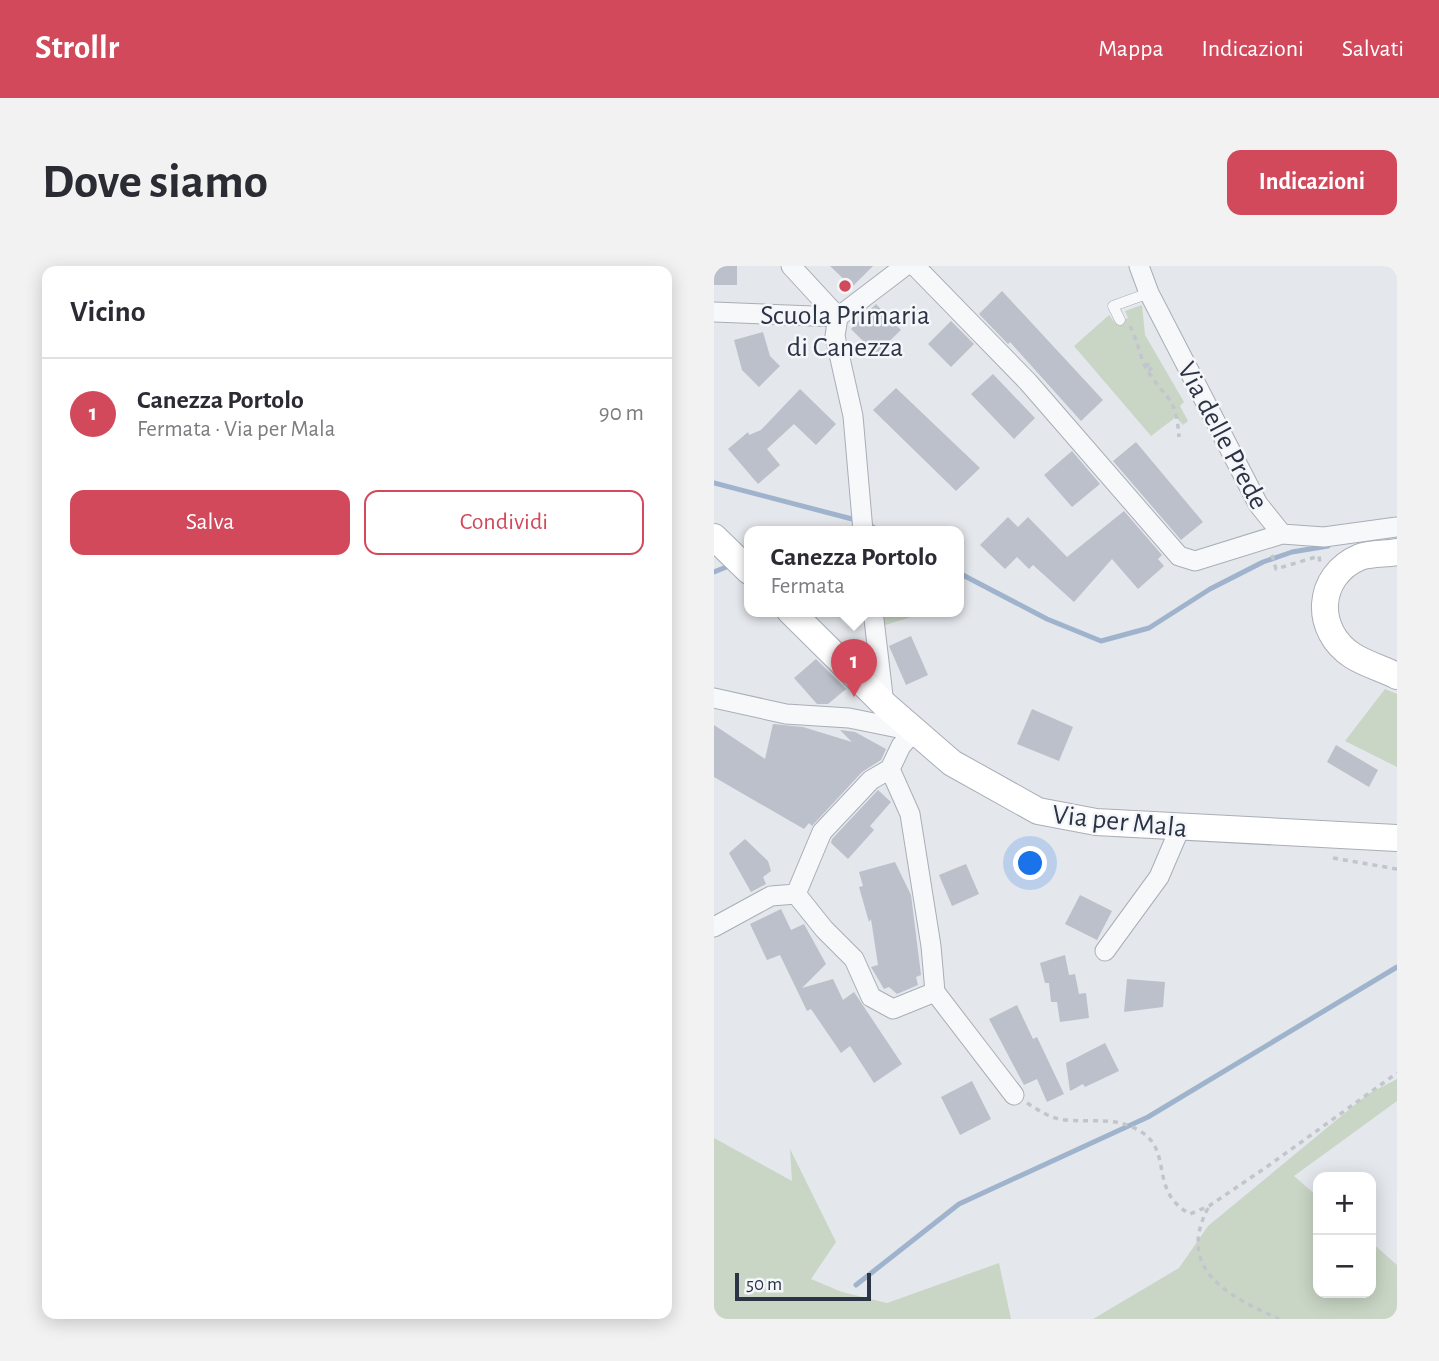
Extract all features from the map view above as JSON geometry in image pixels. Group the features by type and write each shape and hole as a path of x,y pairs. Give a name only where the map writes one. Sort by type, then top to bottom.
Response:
{"main road":[{"path":"714,537 744,566"},
{"path":"1397,552 1360,557 1333,576 1324,597 1324,615 1333,637 1352,655 1397,676"},
{"name":"Via per Mala","path":"796,617 884,704 952,763 1038,811 1096,822 1397,838"}],"street":[{"path":"791,266 838,317"},
{"path":"714,312 838,317 905,266"},
{"path":"915,266 1028,382 1179,556 1195,561 1276,542"},
{"name":"Via delle Prede","path":"1139,266 1149,293 1276,542 1397,527"},
{"path":"838,317 835,335 853,416 863,526"},
{"path":"874,617 884,704"},
{"path":"714,698 786,714 849,718 914,731 901,746 890,769 871,780 822,832 796,894"},
{"path":"890,769 909,814 931,946 934,992 1014,1095"},
{"path":"1105,951 1159,877 1180,828"},
{"path":"714,927 771,896 796,894"},
{"path":"796,894 824,929 854,959 871,997 893,1009 934,992"}],"lane":[{"path":"1123,320 1113,306 1149,293"}],"path":[{"path":"1123,320 1148,372 1167,393 1177,410 1178,437"},
{"path":"1276,542 1276,569 1319,556 1321,569 1333,576"},
{"path":"1014,1095 1048,1116 1066,1121 1102,1119 1122,1122 1143,1132 1160,1152 1161,1179 1172,1200 1190,1214 1209,1206 1397,1073"},
{"path":"1209,1206 1198,1227 1199,1252 1205,1269 1226,1294 1279,1319"}],"green space":[{"path":"1142,305 1145,335 1184,402 1180,406 1188,421 1183,425 1176,417 1151,436 1074,346 1109,315 1116,324 1128,318 1125,311"},
{"path":"884,617 911,617 885,625"},
{"path":"1385,689 1397,694 1397,767 1345,741"},
{"path":"1397,1079 1397,1101 1294,1176 1313,1193 1313,1298 1376,1298 1376,1246 1397,1265 1397,1319 1093,1319 1179,1268 1208,1226 1368,1094"},
{"path":"714,1138 792,1181 790,1149 836,1242 811,1279 842,1292 887,1303 999,1263 1011,1319 714,1319"}],"building":[{"path":"714,266 737,266 737,285 714,285"},
{"path":"830,266 873,266 852,287"},
{"path":"1002,291 1103,400 1081,421 1010,342 1008,344 979,314"},
{"path":"876,304 901,330 876,354 851,329"},
{"path":"951,321 974,344 951,367 928,344"},
{"path":"763,332 770,356 780,366 759,387 742,370 734,340"},
{"path":"993,374 1035,418 1014,439 971,394"},
{"path":"896,388 980,468 956,491 873,410"},
{"path":"800,389 836,424 816,445 794,424 767,449 780,465 758,484 728,449 748,432 749,435 761,430"},
{"path":"1136,442 1203,522 1181,540 1113,461"},
{"path":"1072,451 1100,484 1072,507 1044,475"},
{"path":"1124,511 1162,555 1158,559 1164,566 1138,589 1112,559 1074,602 1033,565 1029,569 1017,557 1005,569 980,545 1008,517 1018,527 1028,517 1067,557"},
{"path":"911,636 928,675 906,685 889,646"},
{"path":"816,659 846,689 828,704 817,704 794,678"},
{"path":"1032,709 1073,727 1059,761 1017,744"},
{"path":"773,724 803,727 852,742 840,730 855,732 886,749 881,760 862,772 812,826 809,823 804,829 714,777 714,725 765,759"},
{"path":"1336,745 1378,770 1369,787 1327,762"},
{"path":"878,790 891,802 870,826 874,830 848,859 831,843 832,839"},
{"path":"745,839 768,861 771,871 763,877 766,884 751,892 729,853"},
{"path":"895,862 911,895 921,975 916,977 918,985 897,994 889,987 884,989 871,967 878,965 871,919 869,922 859,887 863,886 859,872"},
{"path":"966,864 979,894 952,906 939,875"},
{"path":"1080,895 1112,911 1097,940 1065,924"},
{"path":"781,909 791,930 804,924 826,964 802,988 833,979 843,1000 854,992 902,1064 874,1083 850,1046 841,1053 811,1009 807,1011 780,955 767,960 750,924"},
{"path":"1065,955 1069,975 1075,974 1079,994 1086,993 1089,1018 1060,1022 1057,1002 1051,1002 1049,983 1045,983 1040,963"},
{"path":"1127,979 1165,982 1163,1007 1124,1012"},
{"path":"1017,1005 1033,1039 1037,1037 1064,1094 1047,1102 1037,1079 1024,1085 989,1019"},
{"path":"1105,1043 1119,1071 1070,1091 1066,1063"},
{"path":"972,1081 991,1119 960,1135 941,1097"}],"waterway":[{"path":"714,483 856,520"},
{"path":"964,576 1047,619 1101,641 1149,628 1210,589 1263,562 1292,552 1328,546"},
{"path":"714,572 729,566"},
{"path":"856,1285 959,1204 1148,1117 1397,967"}],"place":[{"name":"Scuola Primaria di Canezza","path":"845,286"},
{"name":"Canezza Portolo","path":"854,697"}]}
